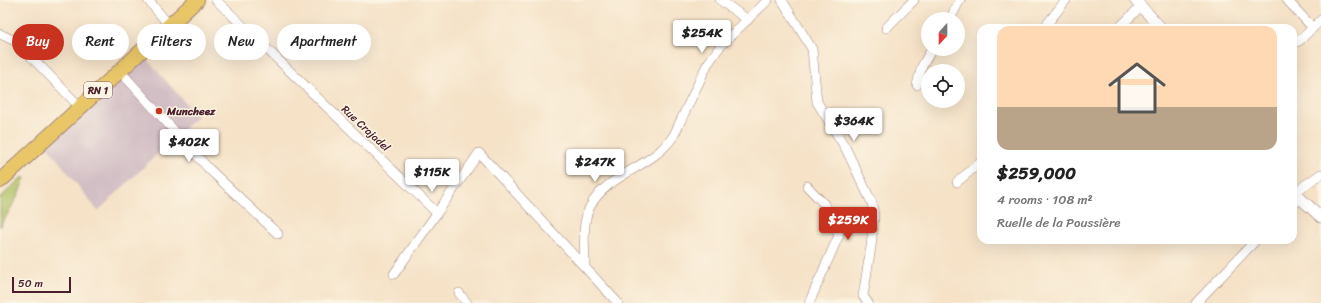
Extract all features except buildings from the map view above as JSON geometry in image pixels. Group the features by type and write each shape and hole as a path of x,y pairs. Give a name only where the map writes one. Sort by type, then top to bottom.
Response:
{"main road":[{"name":"RN 1","path":"171,24 197,0"},
{"name":"RN 1","path":"0,181 137,55"}],"street":[{"path":"148,0 169,24"},
{"name":"Rue Crajadel","path":"216,0 437,213"},
{"path":"720,0 748,20"},
{"path":"585,266 585,228 587,214 595,198 607,185 657,155 667,146 674,135 708,65 721,45 768,0"},
{"path":"782,0 812,49 817,102 845,147 872,203 874,215 863,296 868,303"},
{"path":"886,28 914,0"},
{"path":"954,12 960,0"},
{"path":"1047,24 1066,0"},
{"path":"1287,0 1313,28"},
{"path":"1122,24 1138,3 1157,24"},
{"path":"1297,41 1321,20"},
{"path":"0,34 17,42 80,107"},
{"path":"917,85 922,66 928,56"},
{"path":"120,71 208,168 278,234"},
{"path":"394,274 479,153 618,303"},
{"path":"957,182 977,165"},
{"path":"1297,194 1321,174"},
{"path":"807,186 824,204 839,235 809,303"},
{"path":"1297,198 1321,217"},
{"path":"1196,303 1252,244"},
{"path":"459,293 467,303"}],"shaded area":[{"path":"140,60 148,60 197,116 98,211 47,146"}],"green space":[{"path":"21,178 25,178 17,197 0,227 0,198"}],"place":[{"name":"Muncheez","path":"159,111"}]}
